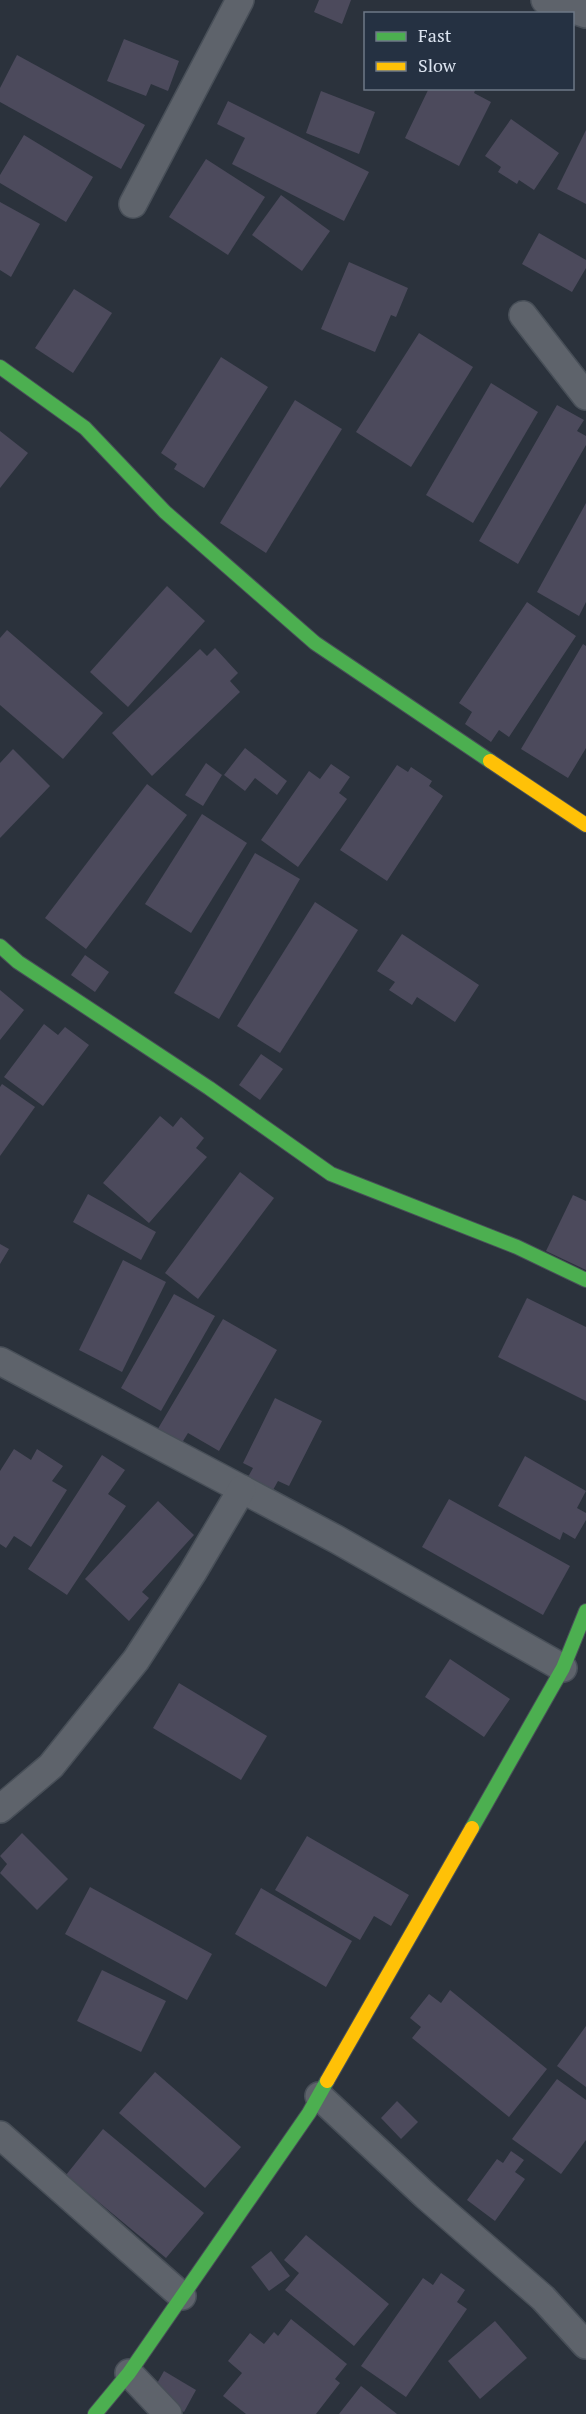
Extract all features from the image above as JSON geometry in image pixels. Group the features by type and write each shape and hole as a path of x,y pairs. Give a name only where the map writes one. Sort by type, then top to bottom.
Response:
{"street":[{"path":"133,204 240,0"},
{"path":"545,0 586,14"},
{"path":"524,315 586,396"},
{"path":"0,367 85,428 165,512 315,643 586,825"},
{"path":"0,946 18,962 209,1088 331,1174 517,1247 586,1280"},
{"path":"0,1361 242,1489 563,1668"},
{"path":"2,1806 51,1766 136,1660 194,1572 242,1489"},
{"path":"95,2414 129,2373 319,2096 563,1668 586,1611"},
{"path":"319,2096 426,2196 543,2298 586,2345"},
{"path":"0,2135 182,2296"},
{"path":"129,2373 168,2414"}],"building":[{"path":"319,0 351,0 342,24 314,12"},
{"path":"124,39 179,61 168,91 151,84 146,96 107,81"},
{"path":"17,55 145,125 121,169 0,102 0,88"},
{"path":"428,90 475,90 474,93 491,102 459,166 405,138"},
{"path":"321,91 375,112 359,154 306,133"},
{"path":"228,101 369,172 344,221 232,164 245,138 217,124"},
{"path":"511,119 559,153 534,190 519,180 517,184 498,172 501,167 485,156"},
{"path":"586,130 586,204 557,189"},
{"path":"24,135 93,177 66,222 0,183 0,175"},
{"path":"206,159 265,197 228,255 169,217"},
{"path":"281,195 330,231 302,271 252,235"},
{"path":"0,202 40,224 11,277 0,270"},
{"path":"539,233 586,260 586,268 572,292 522,264"},
{"path":"349,262 408,288 396,317 391,315 375,352 321,329"},
{"path":"74,289 112,313 73,373 35,348"},
{"path":"419,333 473,367 411,467 356,432"},
{"path":"221,357 268,387 204,488 174,469 177,464 161,453"},
{"path":"491,383 538,412 473,523 426,495"},
{"path":"295,400 342,429 266,553 220,523"},
{"path":"557,405 584,420 577,431 586,436 586,445 518,564 479,541"},
{"path":"0,431 28,453 0,488"},
{"path":"586,503 586,602 579,616 537,592"},
{"path":"167,586 205,621 128,707 90,672"},
{"path":"527,602 576,636 509,737 499,730 491,742 465,724 472,712 459,703"},
{"path":"7,630 103,713 63,759 0,705 0,638"},
{"path":"583,644 586,646 586,748 568,778 521,749"},
{"path":"215,648 238,673 230,681 240,692 152,776 112,733 200,649 207,656"},
{"path":"245,748 287,781 277,795 255,778 245,791 224,775"},
{"path":"13,749 50,786 0,838 0,763"},
{"path":"206,763 222,775 203,806 185,795"},
{"path":"331,764 350,777 339,793 347,799 298,867 261,840 309,771 320,779"},
{"path":"397,765 408,772 411,767 432,781 429,786 443,796 387,881 340,850"},
{"path":"147,784 187,815 86,949 45,918"},
{"path":"202,814 247,843 191,933 145,904"},
{"path":"255,853 300,879 219,1019 174,993"},
{"path":"315,902 358,930 280,1053 237,1026"},
{"path":"402,934 479,985 455,1022 417,997 412,1005 389,990 395,982 377,971"},
{"path":"85,955 109,972 95,992 71,975"},
{"path":"0,990 24,1010 0,1040"},
{"path":"44,1024 58,1035 65,1027 89,1045 43,1106 4,1077"},
{"path":"261,1054 283,1069 260,1100 239,1085"},
{"path":"2,1084 35,1107 0,1156 0,1087"},
{"path":"160,1116 173,1127 181,1117 204,1138 196,1148 207,1157 149,1223 103,1183"},
{"path":"240,1172 274,1198 198,1299 165,1273"},
{"path":"88,1194 156,1232 141,1260 73,1222"},
{"path":"573,1195 586,1201 586,1270 546,1251"},
{"path":"0,1244 9,1249 0,1264"},
{"path":"123,1260 166,1282 122,1372 79,1350"},
{"path":"174,1294 215,1316 161,1411 121,1388"},
{"path":"527,1298 586,1327 586,1401 498,1357"},
{"path":"223,1319 277,1350 219,1451 188,1433 180,1446 156,1432"},
{"path":"275,1398 322,1421 289,1486 278,1481 273,1490 248,1477 253,1468 243,1463"},
{"path":"14,1449 31,1460 37,1449 63,1466 52,1481 67,1490 31,1547 14,1536 6,1548 0,1544 0,1471"},
{"path":"102,1455 125,1470 108,1494 126,1506 67,1595 28,1569"},
{"path":"525,1456 586,1491 577,1508 586,1513 586,1520 575,1539 563,1532 560,1540 498,1506"},
{"path":"449,1499 570,1566 543,1615 422,1547"},
{"path":"158,1501 194,1535 142,1592 149,1598 129,1621 85,1579"},
{"path":"450,1659 510,1699 484,1737 425,1697"},
{"path":"179,1683 267,1736 241,1780 153,1728"},
{"path":"22,1833 68,1879 37,1910 0,1873 7,1864 0,1856"},
{"path":"307,1836 409,1895 391,1926 374,1916 360,1940 275,1890"},
{"path":"90,1887 212,1954 187,2000 65,1934"},
{"path":"261,1888 352,1941 326,1987 235,1934"},
{"path":"102,1970 166,2001 141,2052 77,2021"},
{"path":"450,1990 547,2069 509,2117 412,2038 421,2027 410,2018 429,1994 441,2003"},
{"path":"586,2026 586,2087 557,2066"},
{"path":"155,2072 241,2147 205,2188 119,2113"},
{"path":"557,2079 586,2100 586,2140 561,2174 512,2139"},
{"path":"397,2101 418,2122 401,2139 381,2118"},
{"path":"103,2129 204,2213 166,2258 66,2175"},
{"path":"511,2151 524,2160 515,2172 525,2179 495,2221 467,2200 497,2159 503,2163"},
{"path":"306,2235 389,2304 354,2346 285,2290 299,2273 284,2260"},
{"path":"271,2251 290,2276 269,2291 251,2267"},
{"path":"441,2273 465,2290 457,2302 467,2309 406,2397 361,2366 423,2278 433,2285"},
{"path":"291,2319 347,2364 335,2379 340,2383 316,2414 246,2414 223,2396 242,2373 228,2361 250,2333 264,2344 274,2332 278,2336"},
{"path":"495,2321 527,2358 480,2399 448,2361"},
{"path":"164,2371 196,2390 184,2412 151,2394"},
{"path":"361,2386 397,2414 339,2414"}],"traffic: fast":[{"path":"0,367 85,428 165,512 315,643 490,761"},
{"path":"0,946 18,962 209,1088 331,1174 517,1247 586,1280"},
{"path":"472,1828 563,1668 586,1611"},
{"path":"95,2414 129,2373 309,2113 327,2081"}],"traffic: slow":[{"path":"490,761 586,825"},
{"path":"327,2081 472,1828"}]}
